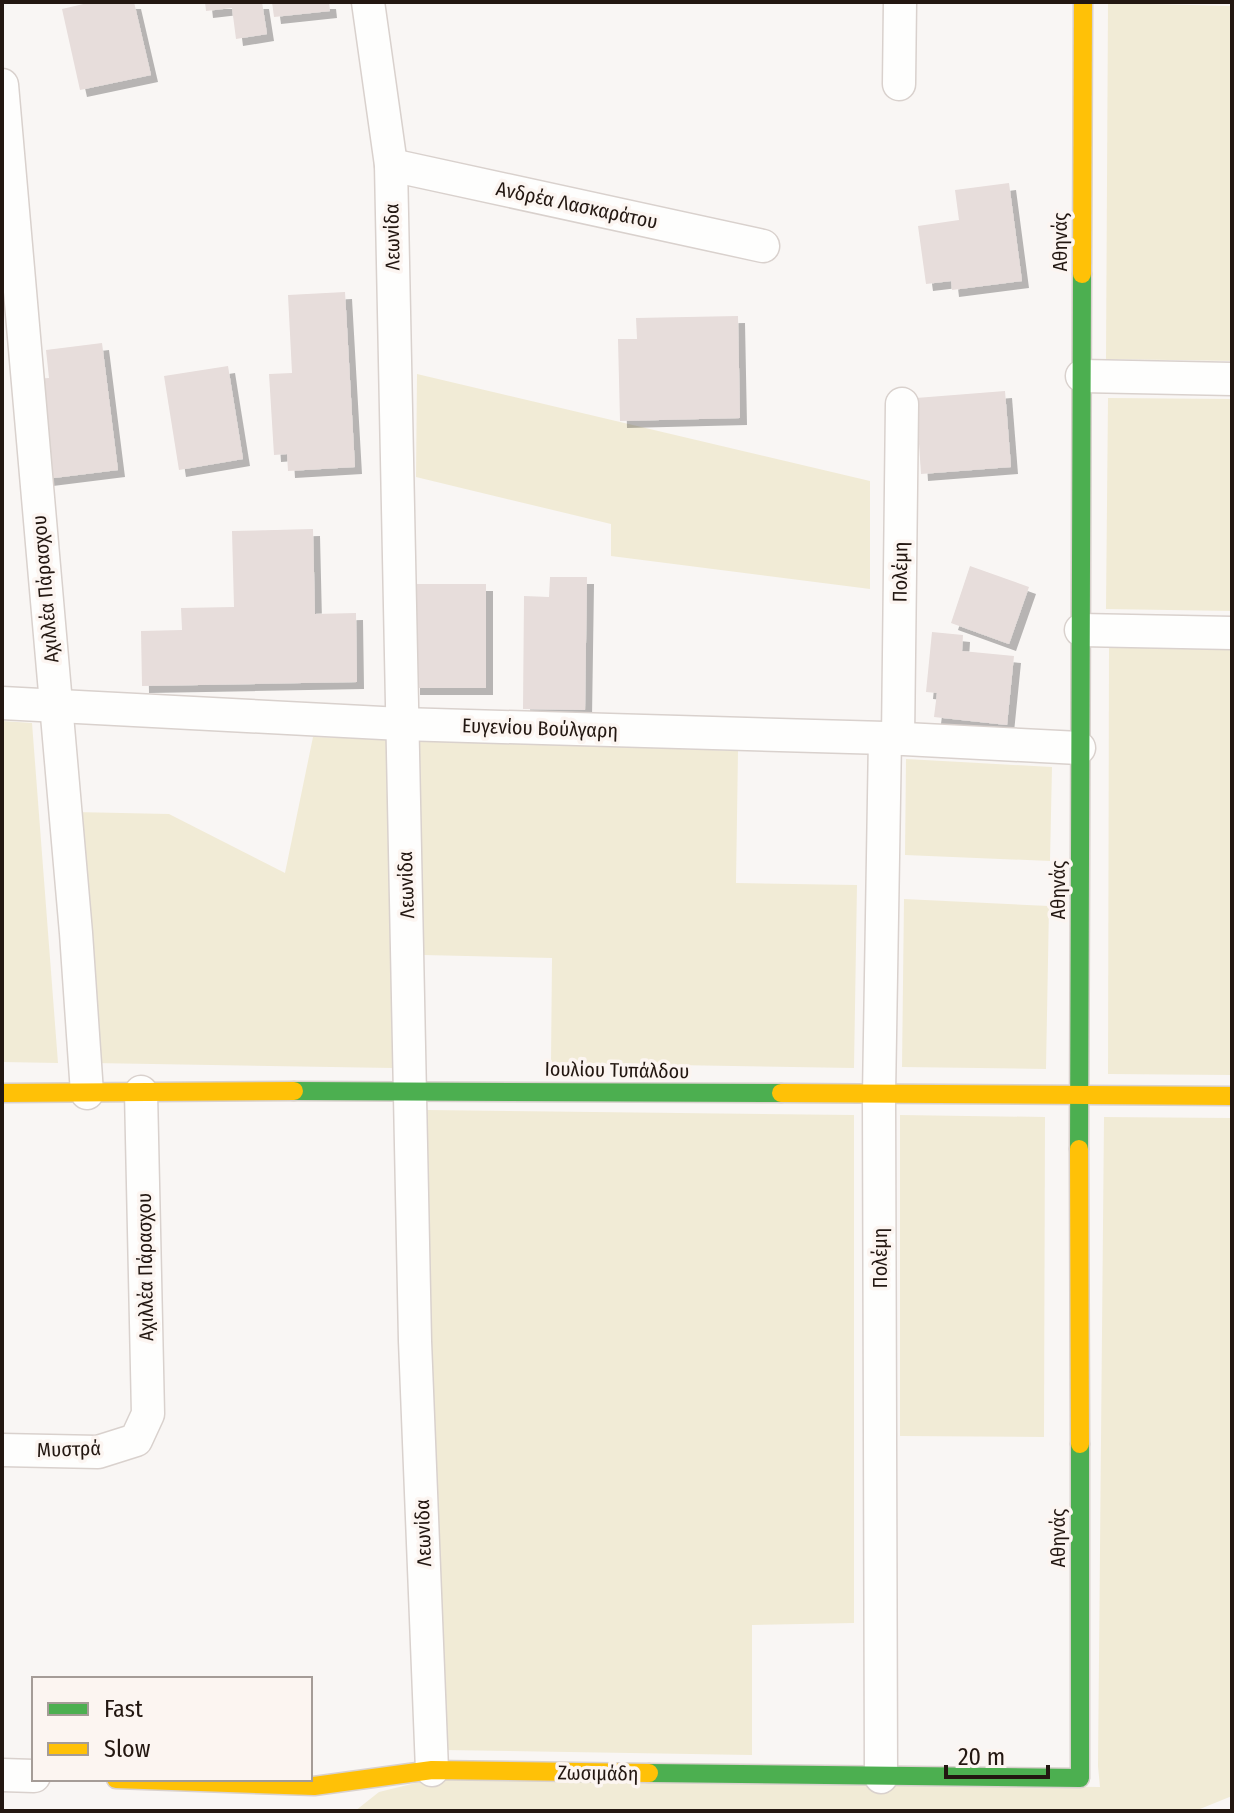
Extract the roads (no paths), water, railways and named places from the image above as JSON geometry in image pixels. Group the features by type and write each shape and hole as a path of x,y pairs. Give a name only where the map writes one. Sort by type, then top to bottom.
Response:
{"street":[{"name":"Λεωνίδα","path":"368,2 391,165 415,1341 432,1770"},
{"path":"899,84 900,2"},
{"name":"Αθηνάς","path":"1080,1778 1079,748 1083,2"},
{"name":"Αχιλλέα Πάρασχου","path":"2,85 16,410 55,706 87,1093"},
{"name":"Ανδρέα Λασκαράτου","path":"391,165 763,246"},
{"path":"1082,376 1232,379"},
{"name":"Πολέμη","path":"881,1777 879,1095 902,404"},
{"path":"1081,630 1232,633"},
{"name":"Ευγενίου Βούλγαρη","path":"2,703 401,724 1079,748"},
{"name":"Ιουλίου Τυπάλδου","path":"2,1093 411,1090 1232,1096"},
{"name":"Αχιλλέα Πάρασχου","path":"136,1440 148,1414 141,1092"},
{"name":"Μυστρά","path":"2,1450 98,1452 136,1440"},
{"name":"Ζωσιμάδη","path":"137,1781 313,1798 432,1770 1080,1778"},
{"path":"2,1775 32,1776"}]}
